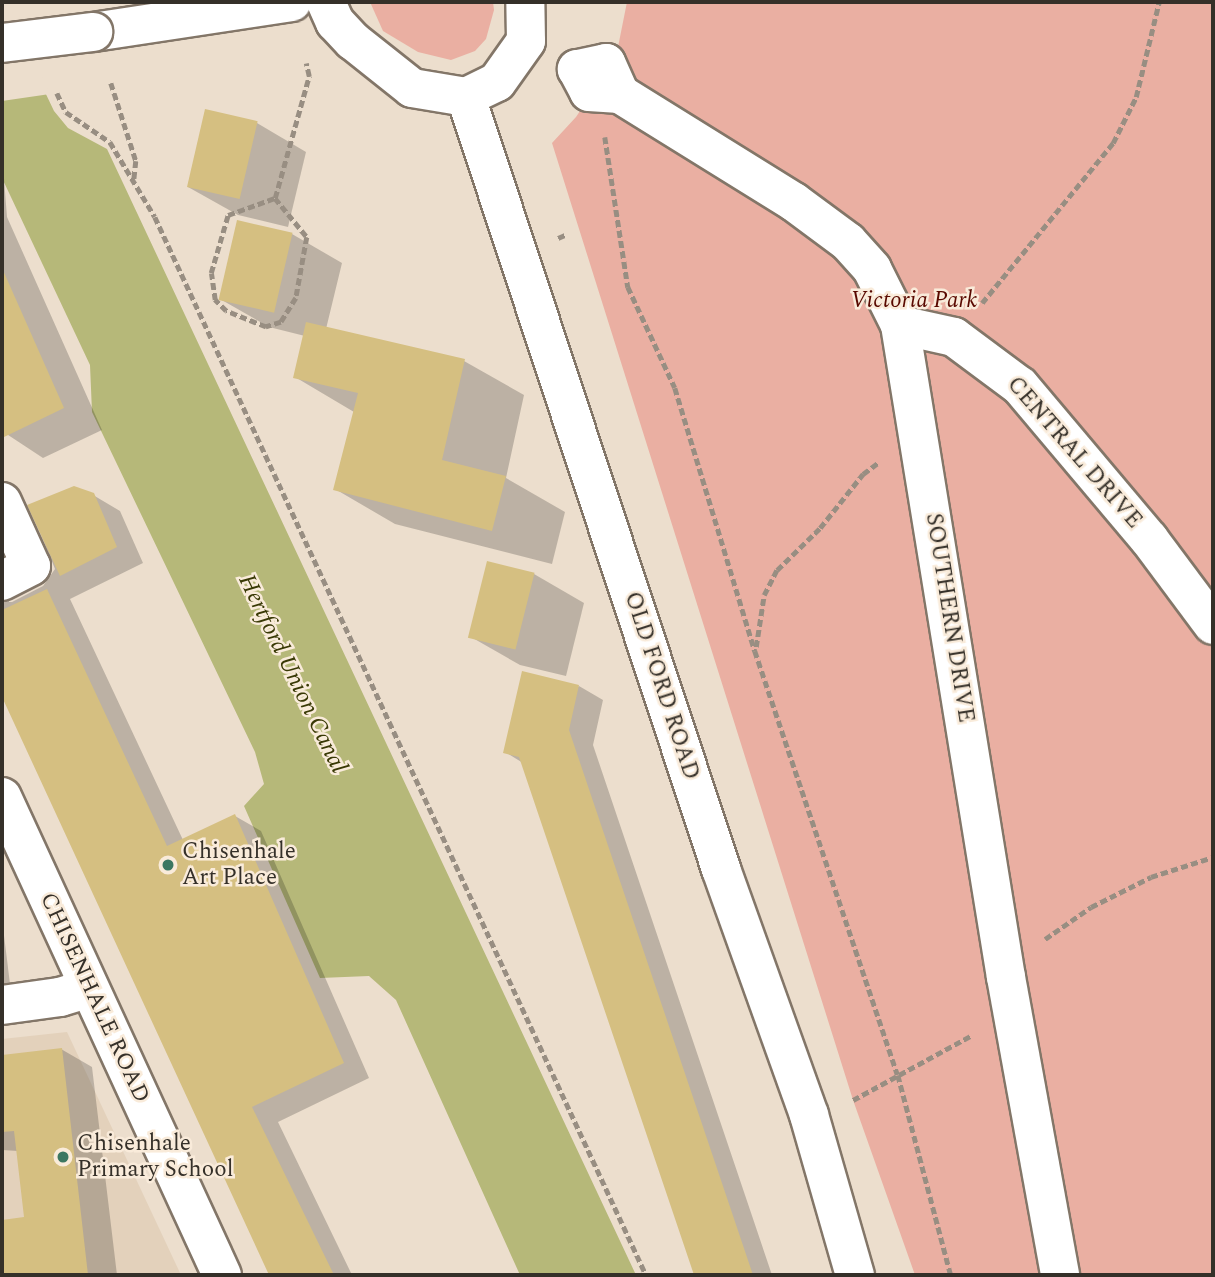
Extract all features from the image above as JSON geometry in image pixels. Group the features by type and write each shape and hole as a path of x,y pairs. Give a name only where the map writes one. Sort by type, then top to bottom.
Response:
{"street":[{"path":"2,43 93,32 175,11 292,2"},
{"path":"326,2 335,22 353,41 412,88 466,97 498,82 526,41 535,6"},
{"name":"SOUTHERN DRIVE","path":"620,94 794,202 848,242 872,269 901,325 1009,995 1060,1275"},
{"name":"OLD FORD ROAD","path":"466,97 721,869 809,1115 855,1275"},
{"name":"CENTRAL DRIVE","path":"901,325 954,337 1020,386 1149,539 1213,625"},
{"path":"2,502 31,566 2,581"},
{"name":"CHISENHALE ROAD","path":"2,797 222,1275"},
{"path":"2,1005 60,998 89,988"}],"path":[{"path":"954,337 1113,143 1136,97 1159,2"},
{"path":"275,198 309,76 306,63"},
{"path":"111,83 135,161 134,179"},
{"path":"57,93 66,112 110,142 134,179 646,1275"},
{"path":"603,128 628,286 676,388 755,651 898,1075 951,1275"},
{"path":"275,198 307,237 296,298 281,321 266,327 226,311 215,300 211,274 228,215 275,198"},
{"path":"755,651 764,595 777,570 820,528 863,474 890,454 921,446"},
{"path":"853,1100 898,1075 1009,995 1046,938 1091,907 1151,877 1213,857"}],"shaded area":[{"name":"Chisenhale Primary School","path":"67,1032 181,1275 2,1275 2,1039"}],"green space":[{"path":"370,2 493,2 494,10 486,39 475,51 451,60 418,52 383,31"},
{"name":"Victoria Park","path":"627,2 1213,2 1213,1275 915,1275 853,1100 552,143 576,117 621,50 618,47"}],"water":[{"name":"Hertford Union Canal","path":"2,2 54,111 68,128 107,149 636,1275 520,1275 396,1000 369,976 320,978 244,806 264,784 255,752 92,412 90,365 2,178"}],"pier":[{"path":"2,2 8,2 50,94 2,101"}],"building":[{"path":"205,109 258,121 240,199 187,187"},
{"path":"237,220 293,233 274,313 219,300"},
{"path":"2,268 64,408 2,438"},
{"path":"306,322 465,359 442,460 506,476 492,531 333,490 358,393 293,378"},
{"path":"74,486 94,493 117,547 60,576 27,505"},
{"path":"487,561 535,573 515,650 468,638"},
{"name":"Chisenhale Art Place","path":"47,589 167,846 235,814 344,1063 252,1107 334,1275 269,1275 2,697 2,610"},
{"path":"522,671 579,685 569,730 753,1275 694,1275 519,757 503,753"},
{"path":"62,1048 88,1275 2,1275 2,1220 24,1217 14,1131 2,1132 2,1055"}],"place":[{"name":"Chisenhale Art Place","path":"168,865"},
{"name":"Chisenhale Primary School","path":"63,1157"}]}
